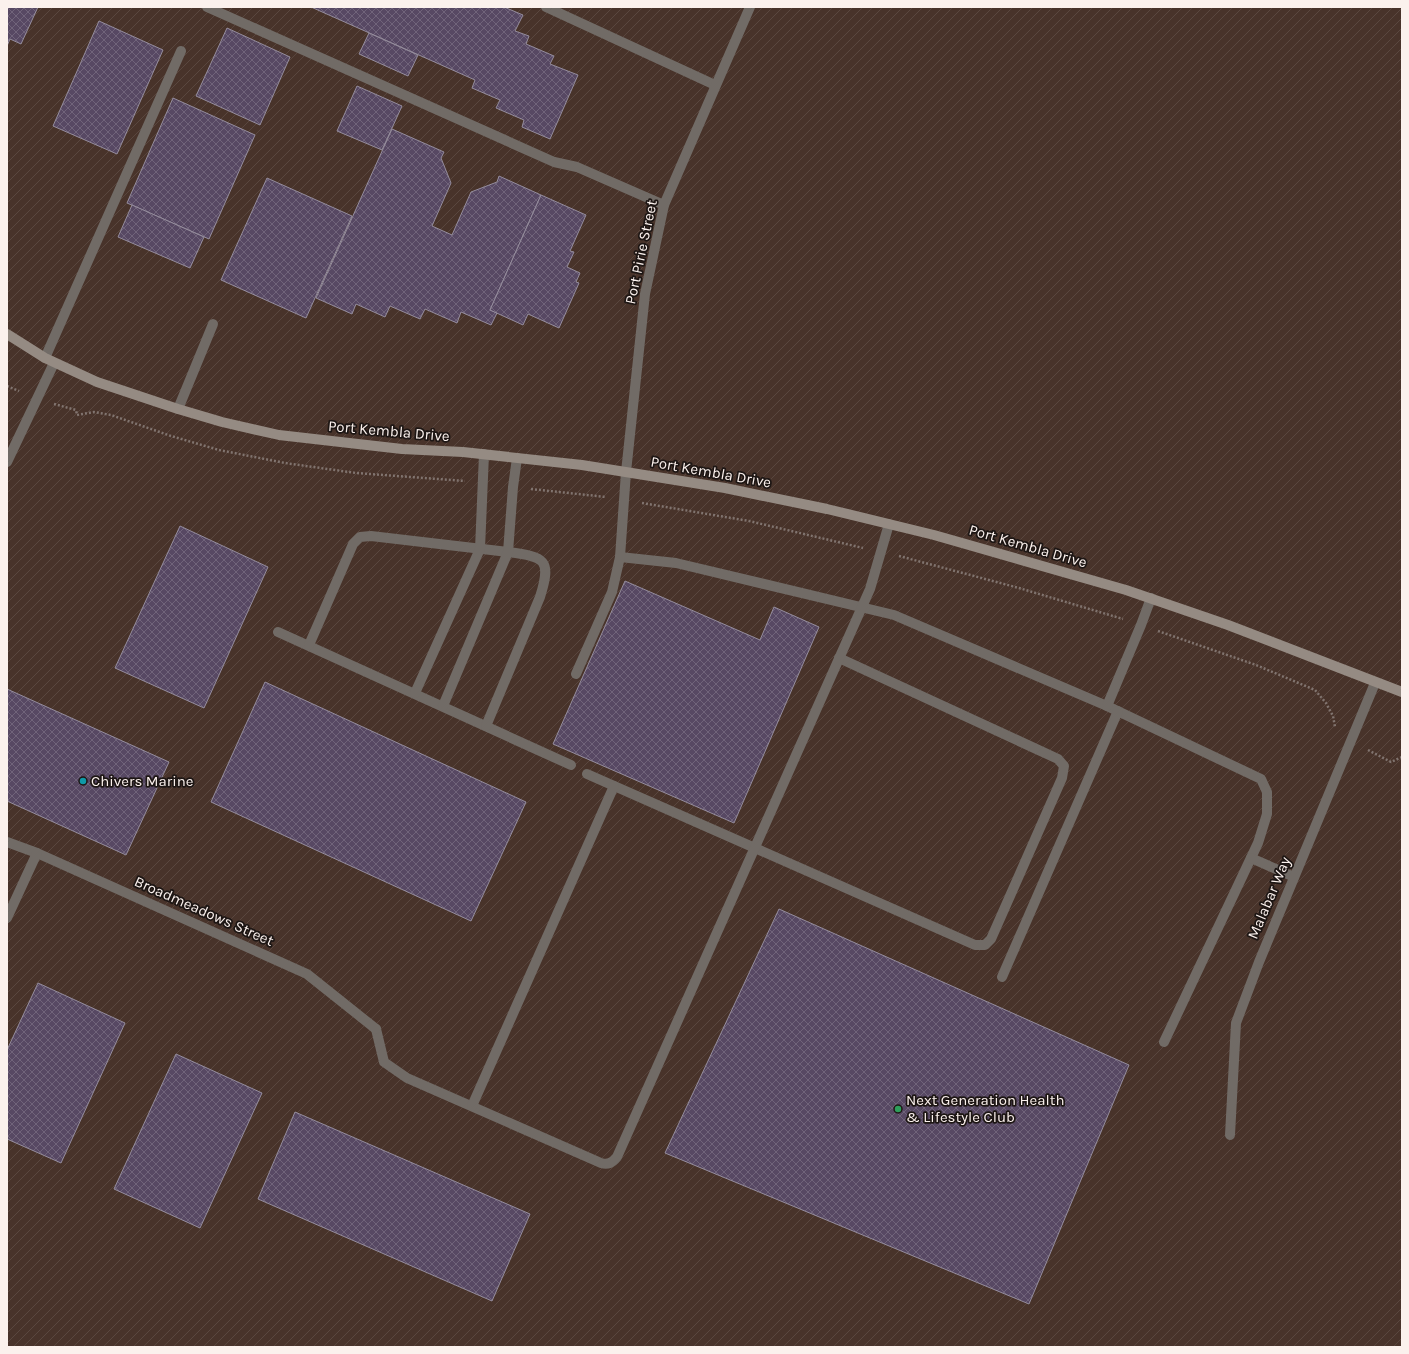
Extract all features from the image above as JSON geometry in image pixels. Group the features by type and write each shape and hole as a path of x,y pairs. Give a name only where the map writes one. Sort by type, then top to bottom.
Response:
{"street":[{"path":"207,7 554,162 576,166 664,205"},
{"path":"546,7 715,85"},
{"name":"Port Pirie Street","path":"576,674 612,592 620,557 626,472 645,294 664,205 750,7"},
{"path":"7,462 181,51"},
{"path":"178,409 213,324"},
{"name":"Port Kembla Drive","path":"7,334 49,361 97,382 222,422 279,435 402,449 484,454 582,465 725,488 827,509 934,535 1152,598 1228,625 1402,692"},
{"path":"415,693 480,549 484,454"},
{"path":"443,706 508,552 512,487 517,458"},
{"path":"614,786 472,1106 606,1164 613,1162 617,1157 870,589 889,524"},
{"path":"309,645 350,551 360,537 371,536 508,552 530,555 539,559 546,567 545,580 540,597 486,726"},
{"path":"620,557 676,563 894,615 1107,706 1261,779 1267,792 1267,814 1258,843 1164,1042"},
{"path":"1107,706 1152,598"},
{"path":"278,632 571,764"},
{"path":"587,774 754,849 975,945 985,945 991,939 1036,838 1062,778 1064,766 1058,759 839,658"},
{"name":"Malabar Way","path":"1230,1135 1236,1023 1259,962 1375,682"},
{"path":"1002,977 1118,711"},
{"name":"Broadmeadows Street","path":"7,842 37,852 307,974 376,1029 384,1062 407,1078 472,1106"},
{"path":"7,918 37,852"},
{"path":"1251,858 1294,877"}],"path":[{"path":"76,410 77,415 94,412 111,415 170,436 219,450 285,463 356,473 483,483"},
{"path":"512,487 624,500 749,521 882,552 1117,617 1256,665 1315,690 1326,703 1333,716 1337,736 1391,762 1402,757"}],"shaded area":[{"path":"7,7 1402,7 1402,1347 7,1347"}],"building":[{"path":"7,7 38,7 21,44 10,39 7,46"},
{"path":"311,7 504,7 523,15 515,31 529,36 526,44 554,56 550,64 578,75 550,139 522,127 524,120 496,108 500,100 472,88 475,80"},
{"path":"99,21 163,50 117,154 53,126"},
{"path":"227,28 290,57 260,125 196,96"},
{"path":"369,33 418,55 408,76 359,54"},
{"path":"357,86 402,106 382,150 337,131"},
{"path":"173,98 255,135 209,239 127,203"},
{"path":"392,129 444,152 441,158 451,183 432,226 452,235 471,192 497,182 499,176 541,195 490,310 497,313 491,325 461,312 457,323 425,309 420,319 390,306 385,317 356,304 352,314 316,298"},
{"path":"267,178 352,216 306,318 221,280"},
{"path":"541,195 586,215 570,251 574,252 567,267 580,273 576,282 579,283 559,328 528,314 523,325 490,310"},
{"path":"132,205 204,237 190,268 118,237"},
{"path":"180,526 268,567 204,708 115,668"},
{"path":"625,581 760,640 774,607 819,627 734,823 553,744"},
{"path":"265,682 526,802 471,921 211,802"},
{"name":"Chivers Marine","path":"7,689 169,762 126,855 7,801"},
{"name":"Next Generation Health & Lifestyle Club","path":"779,909 1129,1065 1029,1304 665,1153"},
{"path":"38,983 125,1023 61,1163 7,1139 7,1050"},
{"path":"176,1054 262,1093 200,1228 114,1189"},
{"path":"295,1112 530,1214 492,1301 258,1199"}],"place":[{"name":"Chivers Marine","path":"83,781"},
{"name":"Next Generation Health & Lifestyle Club","path":"898,1109"}]}
